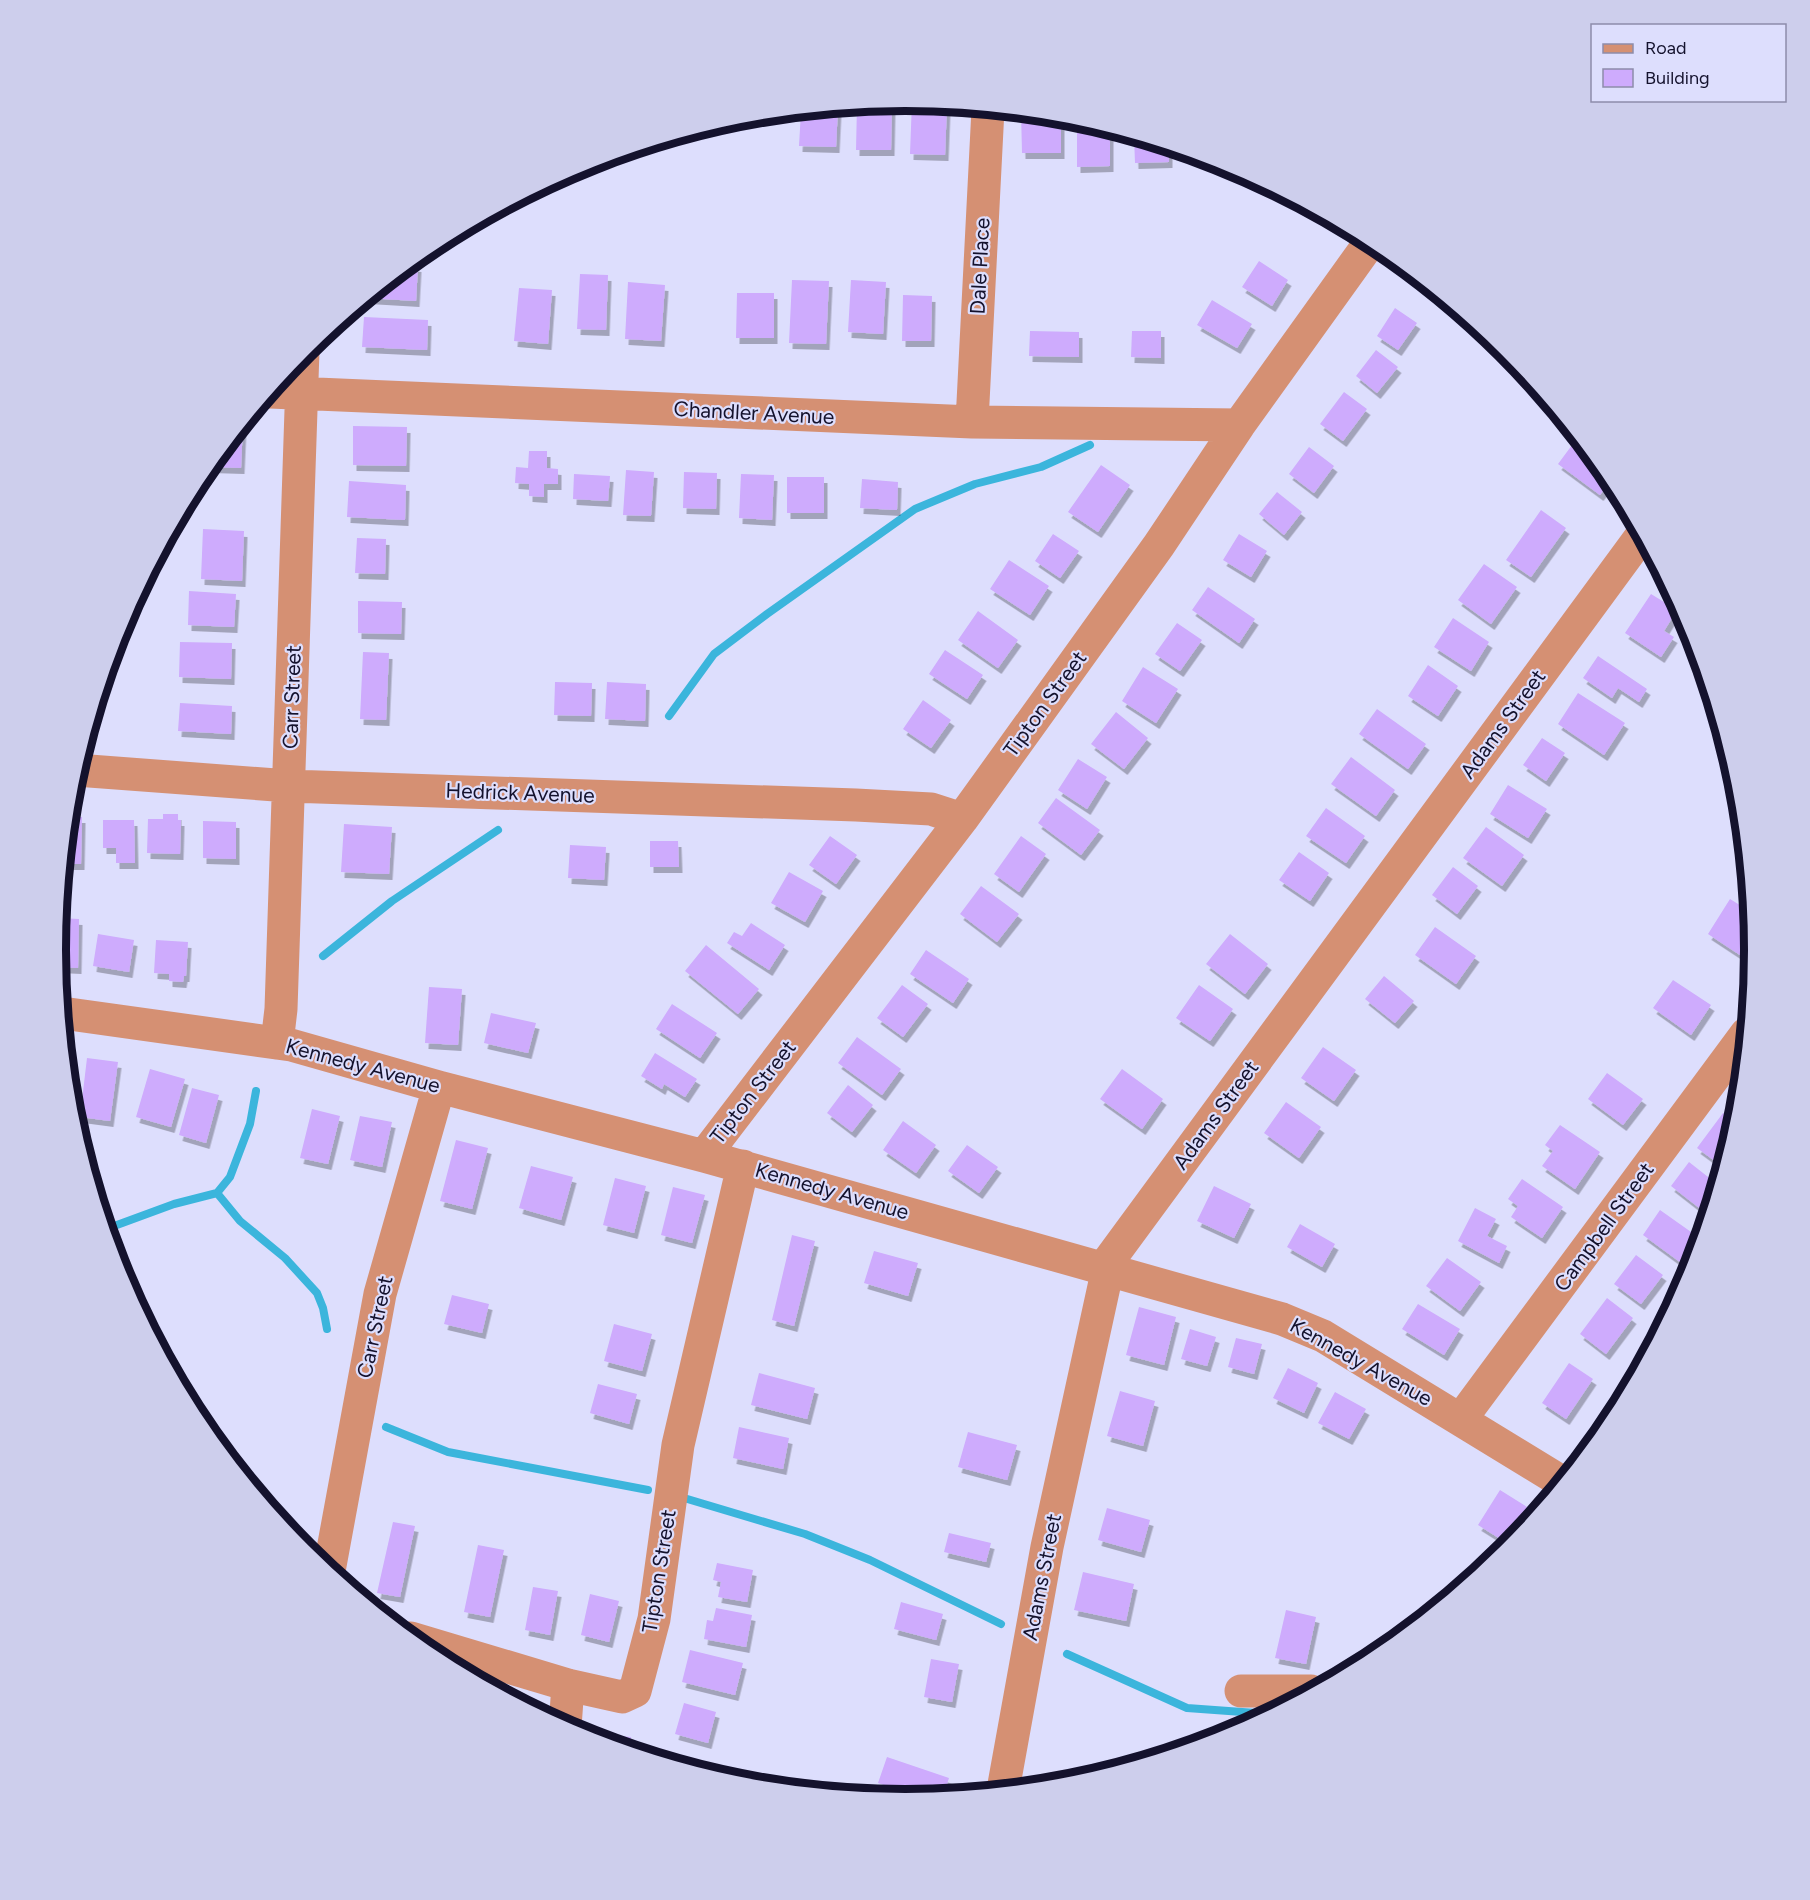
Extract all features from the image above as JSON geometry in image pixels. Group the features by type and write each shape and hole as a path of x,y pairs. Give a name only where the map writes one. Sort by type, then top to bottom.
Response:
{"street":[{"name":"Dale Place","path":"972,422 988,116"},
{"name":"Tipton Street","path":"704,1156 962,819 1159,545 1239,425 1365,248"},
{"name":"Carr Street","path":"277,1043 281,1009 303,367"},
{"name":"Chandler Avenue","path":"278,392 972,422 1239,425"},
{"name":"Adams Street","path":"1005,1783 1047,1547 1110,1259 1637,541"},
{"name":"Hedrick Avenue","path":"86,771 289,786 931,809 962,819"},
{"name":"Kennedy Avenue","path":"69,1014 277,1043 704,1156 1108,1268 1282,1319 1323,1336 1556,1479"},
{"name":"Campbell Street","path":"1461,1419 1738,1044"},
{"name":"Carr Street","path":"331,1561 380,1294 439,1087"},
{"name":"Tipton Street","path":"435,1645 568,1685 622,1698 635,1691 654,1619 678,1445 743,1167"},
{"path":"566,1717 568,1685"},
{"path":"1241,1691 1296,1692"}],"building":[{"path":"892,111 891,150 856,150 857,113"},
{"path":"912,111 947,113 945,155 910,154"},
{"path":"838,114 836,147 799,146 801,117"},
{"path":"1021,119 1061,126 1061,153 1022,153"},
{"path":"1077,129 1110,137 1110,166 1077,167"},
{"path":"1134,144 1169,154 1169,162 1135,163"},
{"path":"1259,261 1288,280 1272,306 1242,287"},
{"path":"418,267 416,301 376,299"},
{"path":"580,274 608,275 606,330 577,329"},
{"path":"792,280 829,281 826,344 789,343"},
{"path":"851,280 886,282 883,334 848,332"},
{"path":"628,282 665,285 661,341 625,339"},
{"path":"519,288 552,290 548,344 514,341"},
{"path":"737,293 774,293 774,338 736,338"},
{"path":"903,295 932,296 931,341 902,341"},
{"path":"1212,300 1252,324 1237,348 1197,325"},
{"path":"1395,308 1417,323 1398,350 1377,336"},
{"path":"364,317 428,320 427,350 362,347"},
{"path":"1030,331 1079,332 1079,357 1029,356"},
{"path":"1132,331 1161,331 1161,358 1131,357"},
{"path":"1376,350 1398,367 1377,393 1356,376"},
{"path":"1344,392 1367,409 1343,441 1320,424"},
{"path":"353,426 407,427 406,466 353,465"},
{"path":"243,435 241,468 219,467"},
{"path":"1574,443 1605,488 1600,495 1558,464"},
{"path":"1309,447 1334,466 1314,493 1289,474"},
{"path":"529,451 547,451 547,468 558,469 558,484 544,484 544,497 529,496 529,484 515,483 516,467 528,468"},
{"path":"1101,465 1130,485 1098,532 1068,512"},
{"path":"626,470 654,472 651,516 623,515"},
{"path":"684,472 717,473 716,509 683,508"},
{"path":"574,474 610,476 608,501 573,499"},
{"path":"741,474 774,475 772,520 739,518"},
{"path":"787,477 824,477 824,513 787,513"},
{"path":"862,479 898,482 897,510 860,508"},
{"path":"349,481 406,485 405,520 347,517"},
{"path":"1277,492 1302,512 1284,535 1259,514"},
{"path":"1541,510 1566,528 1531,577 1506,560"},
{"path":"203,529 244,531 242,581 201,579"},
{"path":"1053,534 1079,551 1060,578 1035,561"},
{"path":"1239,534 1267,551 1251,577 1223,560"},
{"path":"357,538 386,539 385,574 355,573"},
{"path":"1009,560 1049,586 1030,615 990,589"},
{"path":"1484,564 1517,587 1491,624 1458,600"},
{"path":"1208,587 1255,619 1239,643 1192,610"},
{"path":"189,591 236,594 234,627 188,625"},
{"path":"1651,594 1669,605 1674,615 1664,631 1674,637 1661,657 1625,633"},
{"path":"358,601 402,602 401,634 358,633"},
{"path":"978,611 1018,640 998,668 958,640"},
{"path":"1453,618 1489,642 1471,671 1434,647"},
{"path":"1177,623 1202,640 1180,671 1155,654"},
{"path":"180,642 232,643 231,679 179,677"},
{"path":"945,650 983,675 967,699 929,674"},
{"path":"363,652 389,653 386,720 360,719"},
{"path":"1598,656 1647,689 1639,702 1618,688 1612,698 1583,678"},
{"path":"1428,665 1458,686 1438,716 1408,696"},
{"path":"1143,667 1178,689 1156,723 1122,701"},
{"path":"555,682 592,683 591,716 554,715"},
{"path":"607,682 646,684 645,721 605,719"},
{"path":"1578,693 1625,723 1604,755 1558,724"},
{"path":"923,700 951,720 931,748 903,729"},
{"path":"180,703 232,706 231,734 178,731"},
{"path":"1377,709 1426,744 1408,769 1359,734"},
{"path":"1116,712 1148,738 1124,769 1091,744"},
{"path":"1542,738 1565,753 1546,781 1523,765"},
{"path":"1351,757 1395,790 1376,816 1331,784"},
{"path":"1078,759 1107,777 1087,809 1058,790"},
{"path":"1508,785 1547,809 1528,838 1490,814"},
{"path":"1056,798 1100,830 1081,855 1038,823"},
{"path":"1326,808 1365,836 1346,863 1306,836"},
{"path":"163,814 178,814 178,820 181,820 180,854 147,853 148,819 163,819"},
{"path":"77,817 82,817 81,864 71,864"},
{"path":"103,820 134,820 135,863 116,863 116,848 103,848"},
{"path":"203,821 236,822 236,859 203,858"},
{"path":"344,824 392,827 389,874 341,872"},
{"path":"1486,827 1524,855 1502,886 1463,858"},
{"path":"830,836 857,855 836,884 809,865"},
{"path":"1021,836 1046,854 1019,892 994,874"},
{"path":"650,841 678,841 679,867 650,867"},
{"path":"570,845 606,847 604,880 568,878"},
{"path":"1299,852 1329,873 1310,901 1279,880"},
{"path":"1453,867 1478,886 1457,914 1432,895"},
{"path":"789,872 823,891 805,922 771,903"},
{"path":"981,886 1019,914 997,942 960,914"},
{"path":"1730,899 1742,907 1744,958 1708,934"},
{"path":"67,918 79,919 78,968 67,967"},
{"path":"751,923 785,945 769,970 727,943 734,932 742,936"},
{"path":"1435,927 1476,956 1456,984 1415,955"},
{"path":"98,934 134,940 129,972 93,966"},
{"path":"1230,934 1268,964 1245,994 1206,964"},
{"path":"156,940 188,942 186,976 183,982 169,981 169,974 154,973"},
{"path":"706,945 759,989 738,1014 685,971"},
{"path":"926,950 969,979 953,1003 910,974"},
{"path":"1384,976 1414,1001 1395,1023 1365,999"},
{"path":"1673,980 1711,1005 1691,1035 1653,1008"},
{"path":"902,985 928,1004 903,1037 877,1018"},
{"path":"1199,985 1233,1009 1210,1041 1176,1018"},
{"path":"429,987 462,989 458,1045 425,1043"},
{"path":"672,1004 717,1033 700,1058 656,1029"},
{"path":"491,1013 536,1023 528,1053 484,1043"},
{"path":"857,1037 901,1069 882,1095 838,1063"},
{"path":"1323,1047 1356,1070 1334,1101 1301,1078"},
{"path":"655,1053 697,1079 685,1097 664,1084 662,1089 641,1076"},
{"path":"87,1058 118,1062 110,1121 83,1117 81,1108"},
{"path":"150,1069 185,1079 171,1127 136,1117"},
{"path":"1122,1069 1163,1099 1142,1129 1100,1099"},
{"path":"1607,1073 1643,1099 1623,1125 1588,1099"},
{"path":"848,1085 873,1105 852,1132 827,1113"},
{"path":"192,1088 219,1095 206,1143 179,1135"},
{"path":"1286,1102 1321,1127 1299,1158 1264,1133"},
{"path":"312,1109 340,1116 328,1164 300,1158"},
{"path":"1723,1113 1727,1116 1716,1162 1697,1148"},
{"path":"360,1116 392,1122 382,1167 350,1160"},
{"path":"903,1121 936,1145 916,1173 883,1150"},
{"path":"1560,1125 1600,1152 1575,1189 1542,1166 1553,1151 1545,1145"},
{"path":"456,1140 488,1148 472,1209 440,1201"},
{"path":"967,1145 998,1167 979,1193 948,1171"},
{"path":"1689,1162 1711,1179 1702,1210 1671,1186"},
{"path":"531,1166 573,1177 561,1220 519,1208"},
{"path":"615,1178 646,1186 634,1233 603,1225"},
{"path":"1522,1179 1563,1207 1542,1238 1511,1217 1518,1206 1508,1199"},
{"path":"1214,1186 1251,1204 1234,1238 1197,1221"},
{"path":"673,1187 705,1195 692,1243 661,1235"},
{"path":"1475,1208 1496,1219 1487,1236 1507,1246 1499,1263 1458,1241"},
{"path":"1660,1210 1694,1234 1683,1264 1643,1235"},
{"path":"1300,1224 1335,1244 1322,1267 1287,1247"},
{"path":"792,1235 815,1241 794,1326 772,1320"},
{"path":"874,1251 918,1263 908,1296 864,1283"},
{"path":"1636,1255 1663,1275 1641,1304 1614,1284"},
{"path":"1447,1258 1481,1282 1460,1311 1426,1286"},
{"path":"452,1295 489,1304 482,1333 444,1324"},
{"path":"1607,1298 1633,1318 1606,1354 1580,1334"},
{"path":"1418,1304 1460,1329 1444,1355 1402,1329"},
{"path":"1139,1307 1176,1317 1164,1365 1126,1355"},
{"path":"614,1324 652,1334 642,1371 604,1361"},
{"path":"1190,1329 1216,1337 1207,1366 1181,1359"},
{"path":"1236,1338 1262,1344 1254,1374 1228,1367"},
{"path":"1569,1363 1593,1379 1566,1419 1542,1403"},
{"path":"1288,1368 1318,1383 1304,1413 1273,1398"},
{"path":"759,1373 815,1388 807,1419 751,1405"},
{"path":"598,1384 637,1394 629,1424 590,1413"},
{"path":"1120,1391 1155,1401 1143,1446 1107,1436"},
{"path":"1335,1392 1366,1409 1349,1439 1318,1423"},
{"path":"739,1427 789,1438 783,1469 733,1458"},
{"path":"968,1432 1017,1445 1007,1480 958,1467"},
{"path":"1500,1490 1527,1507 1517,1523 1501,1540 1478,1525"},
{"path":"1107,1508 1150,1520 1141,1552 1098,1540"},
{"path":"393,1522 415,1526 400,1597 377,1593"},
{"path":"949,1533 991,1543 986,1562 944,1552"},
{"path":"478,1545 504,1550 490,1617 464,1612"},
{"path":"717,1563 753,1570 747,1602 718,1597 721,1582 713,1580"},
{"path":"1083,1572 1134,1584 1126,1621 1074,1610"},
{"path":"533,1587 558,1591 550,1635 525,1630"},
{"path":"590,1594 619,1601 609,1642 581,1635"},
{"path":"901,1602 943,1614 936,1640 894,1629"},
{"path":"716,1608 752,1615 746,1647 704,1639 707,1620 713,1621"},
{"path":"1286,1610 1316,1617 1306,1664 1275,1658"},
{"path":"690,1650 743,1663 735,1695 682,1682"},
{"path":"931,1659 959,1664 952,1702 924,1697"},
{"path":"684,1703 716,1712 708,1743 675,1734"},
{"path":"612,1735 631,1737 631,1742"},
{"path":"887,1757 949,1778 946,1788 895,1789 878,1783"}],"waterway":[{"path":"669,716 714,654 915,509 975,484 1041,467 1090,445"},
{"path":"323,956 392,901 498,830"},
{"path":"113,1226 174,1204 217,1193 230,1177 250,1124 256,1091"},
{"path":"217,1193 240,1221 285,1258 317,1293 327,1329"},
{"path":"386,1427 448,1452 648,1490"},
{"path":"684,1498 805,1534 870,1560 1001,1624"},
{"path":"1067,1654 1187,1708 1253,1713"}]}
